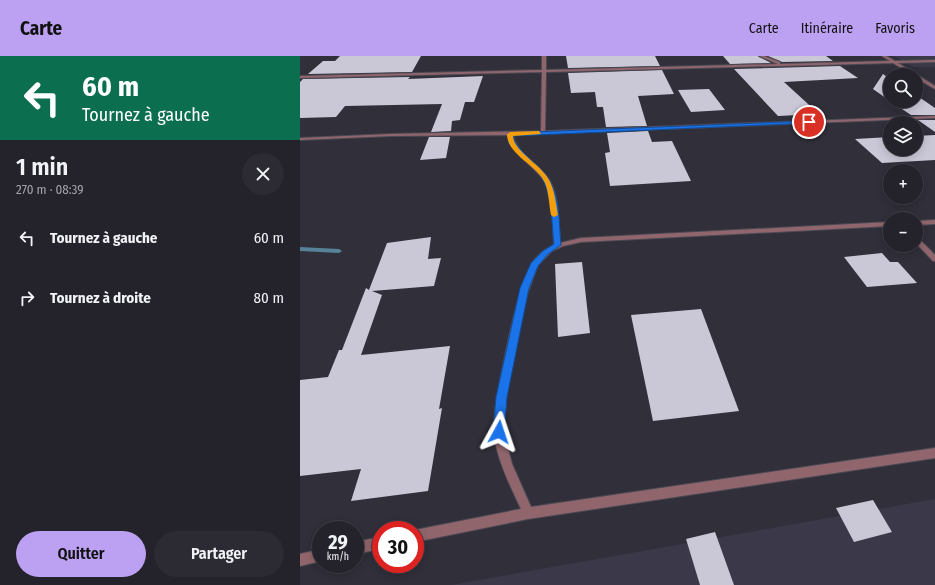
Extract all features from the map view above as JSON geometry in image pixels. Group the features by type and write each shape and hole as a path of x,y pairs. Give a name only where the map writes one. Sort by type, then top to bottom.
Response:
{"street":[{"path":"543,133 544,56"},
{"path":"761,56 784,65"},
{"path":"884,56 904,68"},
{"path":"300,78 935,61"},
{"path":"923,80 935,88"},
{"path":"300,139 391,135 543,133 935,117"},
{"path":"510,134 511,143 540,170 548,183 552,195 558,245"},
{"path":"923,223 935,222"},
{"path":"528,513 504,458 499,432 502,397 525,288 534,265 546,253 558,245 582,240 883,224"},
{"path":"923,246 935,259"},
{"path":"424,534 528,513 935,453"},
{"path":"300,560 312,557"}],"shaded area":[{"path":"894,56 935,56 935,67 913,67"},
{"path":"935,499 935,585 451,585"}],"building":[{"path":"340,56 421,56 412,72 308,74 323,61 335,61"},
{"path":"566,56 655,56 660,66 568,68"},
{"path":"723,56 758,56 771,63 730,64"},
{"path":"768,56 826,56 833,61 782,62"},
{"path":"840,66 858,78 784,82 819,114 778,116 734,69"},
{"path":"662,70 674,94 638,96 647,126 606,127 603,107 597,107 595,92 571,93 568,73"},
{"path":"883,74 883,96 873,89"},
{"path":"483,76 474,102 465,102 460,120 452,121 451,131 431,132 442,104 345,106 336,117 300,118 300,82 303,79 410,77 408,79"},
{"path":"709,89 725,110 691,112 678,90"},
{"path":"923,100 935,108 935,115 911,115 900,108 923,108"},
{"path":"923,120 935,120 935,132 923,124"},
{"path":"648,131 652,142 672,141 691,181 610,186 605,153 610,152 607,133"},
{"path":"935,135 935,160 882,163 855,139 883,137 883,156 923,156 923,136"},
{"path":"429,137 450,137 446,158 420,160"},
{"path":"431,237 428,259 441,258 434,286 372,291 382,295 361,355 450,346 439,409 442,408 428,491 351,501 361,469 300,476 300,380 328,377 339,350 342,350 366,288 369,290 387,243"},
{"path":"882,253 890,262 898,262 917,283 867,287 844,257"},
{"path":"582,262 590,333 558,337 555,264"},
{"path":"701,309 739,411 653,421 631,315"},
{"path":"873,500 892,532 854,542 836,508"},
{"path":"715,532 734,585 700,585 686,539"}],"waterway":[{"path":"300,249 339,251"}],"slow traffic":[{"path":"539,133 510,134 510,138 511,143 540,170 548,183 552,195 554,215"}],"route":[{"path":"499,432 502,397 525,288 534,265 546,253 558,245 552,195 548,183 540,170 511,143 510,134 809,122"}]}
